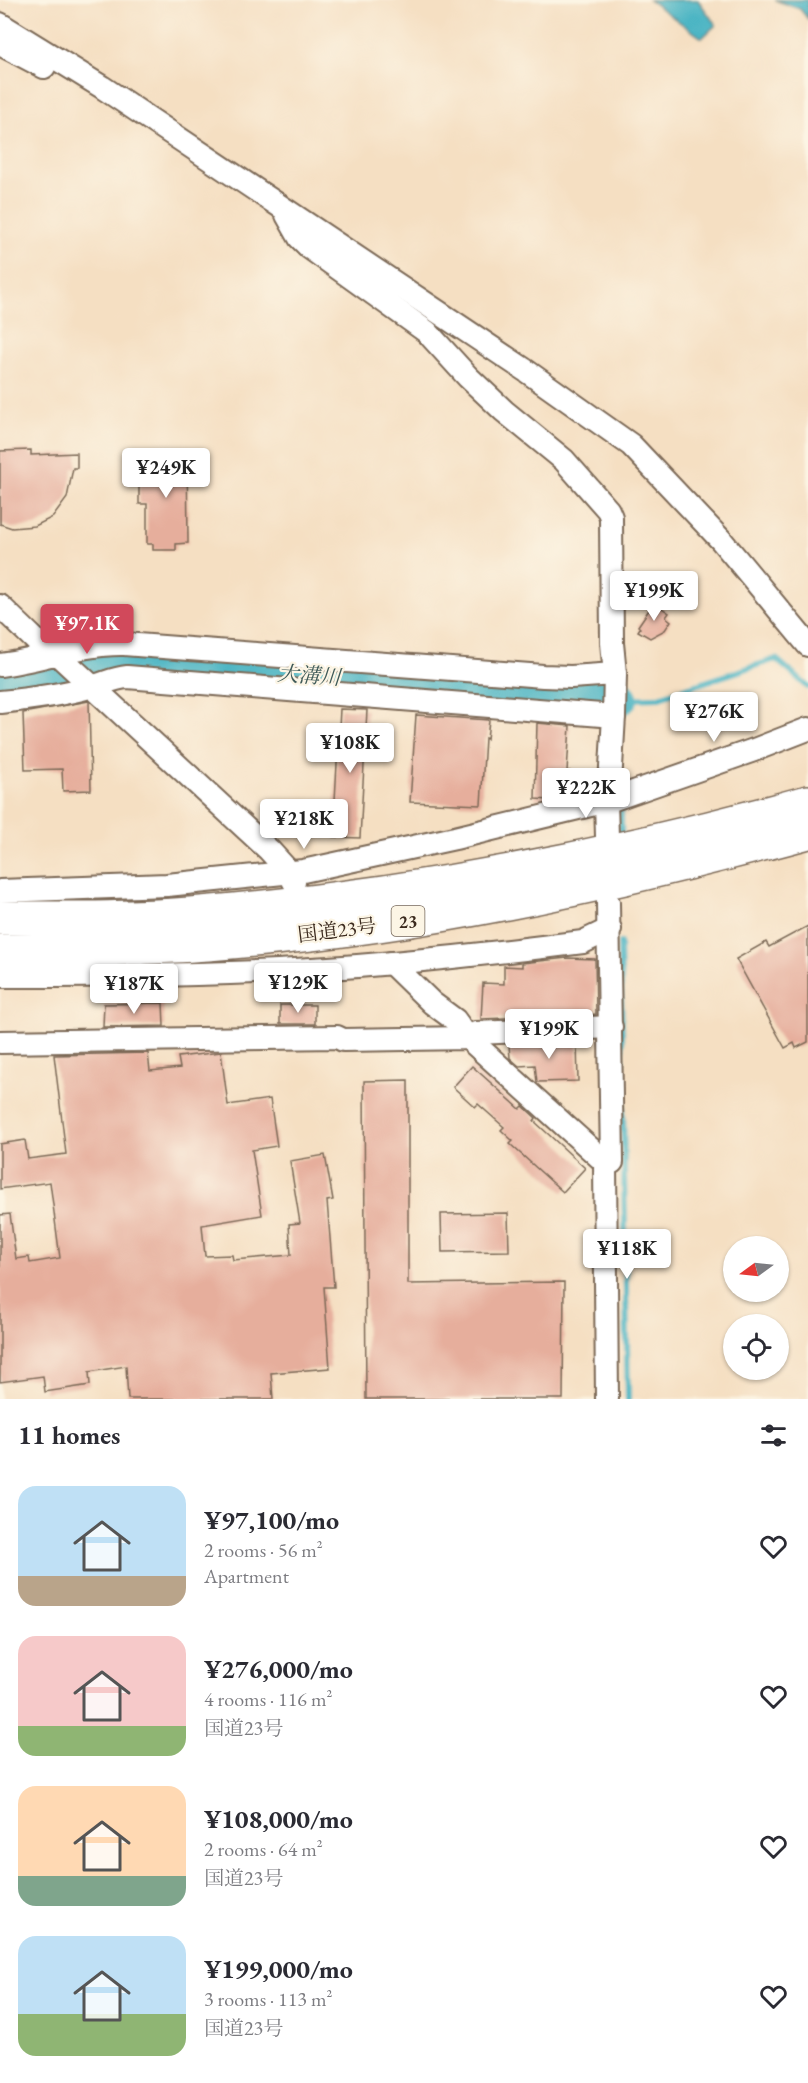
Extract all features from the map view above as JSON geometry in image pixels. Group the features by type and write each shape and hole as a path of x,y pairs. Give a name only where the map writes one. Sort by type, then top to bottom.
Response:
{"highway":[{"name":"国道23号","path":"0,918 189,914 418,887 550,865 723,825 808,802"},
{"name":"国道23号","path":"0,951 124,949 208,944 422,919 621,879 808,832"}],"street":[{"path":"0,24 102,87 525,370 631,446 721,540 808,645"},
{"path":"0,44 49,69 102,87"},
{"path":"283,209 300,238 310,248 427,332 468,377 504,411 564,460 608,510 615,676 607,837"},
{"path":"0,606 269,850 293,880"},
{"path":"0,665 90,646 124,644 543,676 615,676"},
{"path":"0,702 43,697 127,677 614,713"},
{"path":"0,891 293,880 633,794 808,729"},
{"path":"391,963 432,1003 455,1020 468,1038 605,1162 612,1162 608,903"},
{"path":"0,976 67,976 304,960 391,963 584,942 610,929"},
{"path":"0,1042 337,1037 343,1040 468,1038 476,1033 611,1027"},
{"path":"605,1162 607,1399"}],"water":[{"path":"649,0 698,0 716,25 702,38"},
{"path":"775,0 808,0 808,19 800,9"}],"building":[{"path":"31,450 31,455 77,453 77,468 73,468 67,498 53,517 35,526 12,528 0,524 0,451"},
{"path":"146,452 187,452 188,543 176,544 176,550 153,550 153,544 147,544 147,504 139,504 139,485 146,484"},
{"path":"656,604 669,613 666,617 671,621 665,630 650,638 638,631 640,628 638,626 651,607 653,609"},
{"path":"89,701 91,790 63,791 62,769 25,770 23,713"},
{"path":"340,709 367,710 360,838 333,837"},
{"path":"416,715 489,720 487,739 485,738 481,805 410,802"},
{"path":"537,723 570,726 567,771 570,771 570,794 550,794 550,800 535,799"},
{"path":"808,926 808,1042 796,1048 794,1043 785,1048 736,959 766,942 769,947"},
{"path":"567,958 595,959 596,1014 481,1019 483,983 504,984 504,966 522,967 522,963"},
{"path":"163,1003 164,1026 103,1027 104,1004"},
{"path":"280,1005 315,1005 315,1024 280,1024"},
{"path":"577,1042 578,1081 537,1082 535,1065 519,1066 510,1058 509,1045"},
{"path":"221,1052 228,1105 270,1099 277,1146 252,1150 262,1215 202,1225 205,1256 232,1255 233,1260 291,1255 289,1224 300,1223 290,1161 325,1155 333,1200 327,1201 334,1287 324,1287 330,1368 271,1373 273,1399 128,1399 126,1366 89,1372 90,1385 45,1392 43,1376 0,1382 0,1215 10,1214 16,1259 29,1257 30,1263 60,1258 50,1182 0,1189 0,1144 25,1140 28,1159 66,1154 54,1055 148,1053 150,1071 180,1068 178,1057"},
{"path":"472,1066 520,1109 523,1106 536,1118 534,1121 585,1168 563,1192 510,1144 513,1141 501,1130 504,1127 478,1104 475,1107 453,1087"},
{"path":"408,1080 408,1284 564,1282 563,1399 366,1399 364,1081"},
{"path":"508,1213 509,1251 442,1252 441,1214"}],"waterway":[{"path":"621,699 656,698 776,659 808,687"},
{"name":"大溝川","path":"0,686 61,677 108,663 138,663 621,698"},
{"path":"621,802 621,834"},
{"path":"620,943 628,1399"}]}
